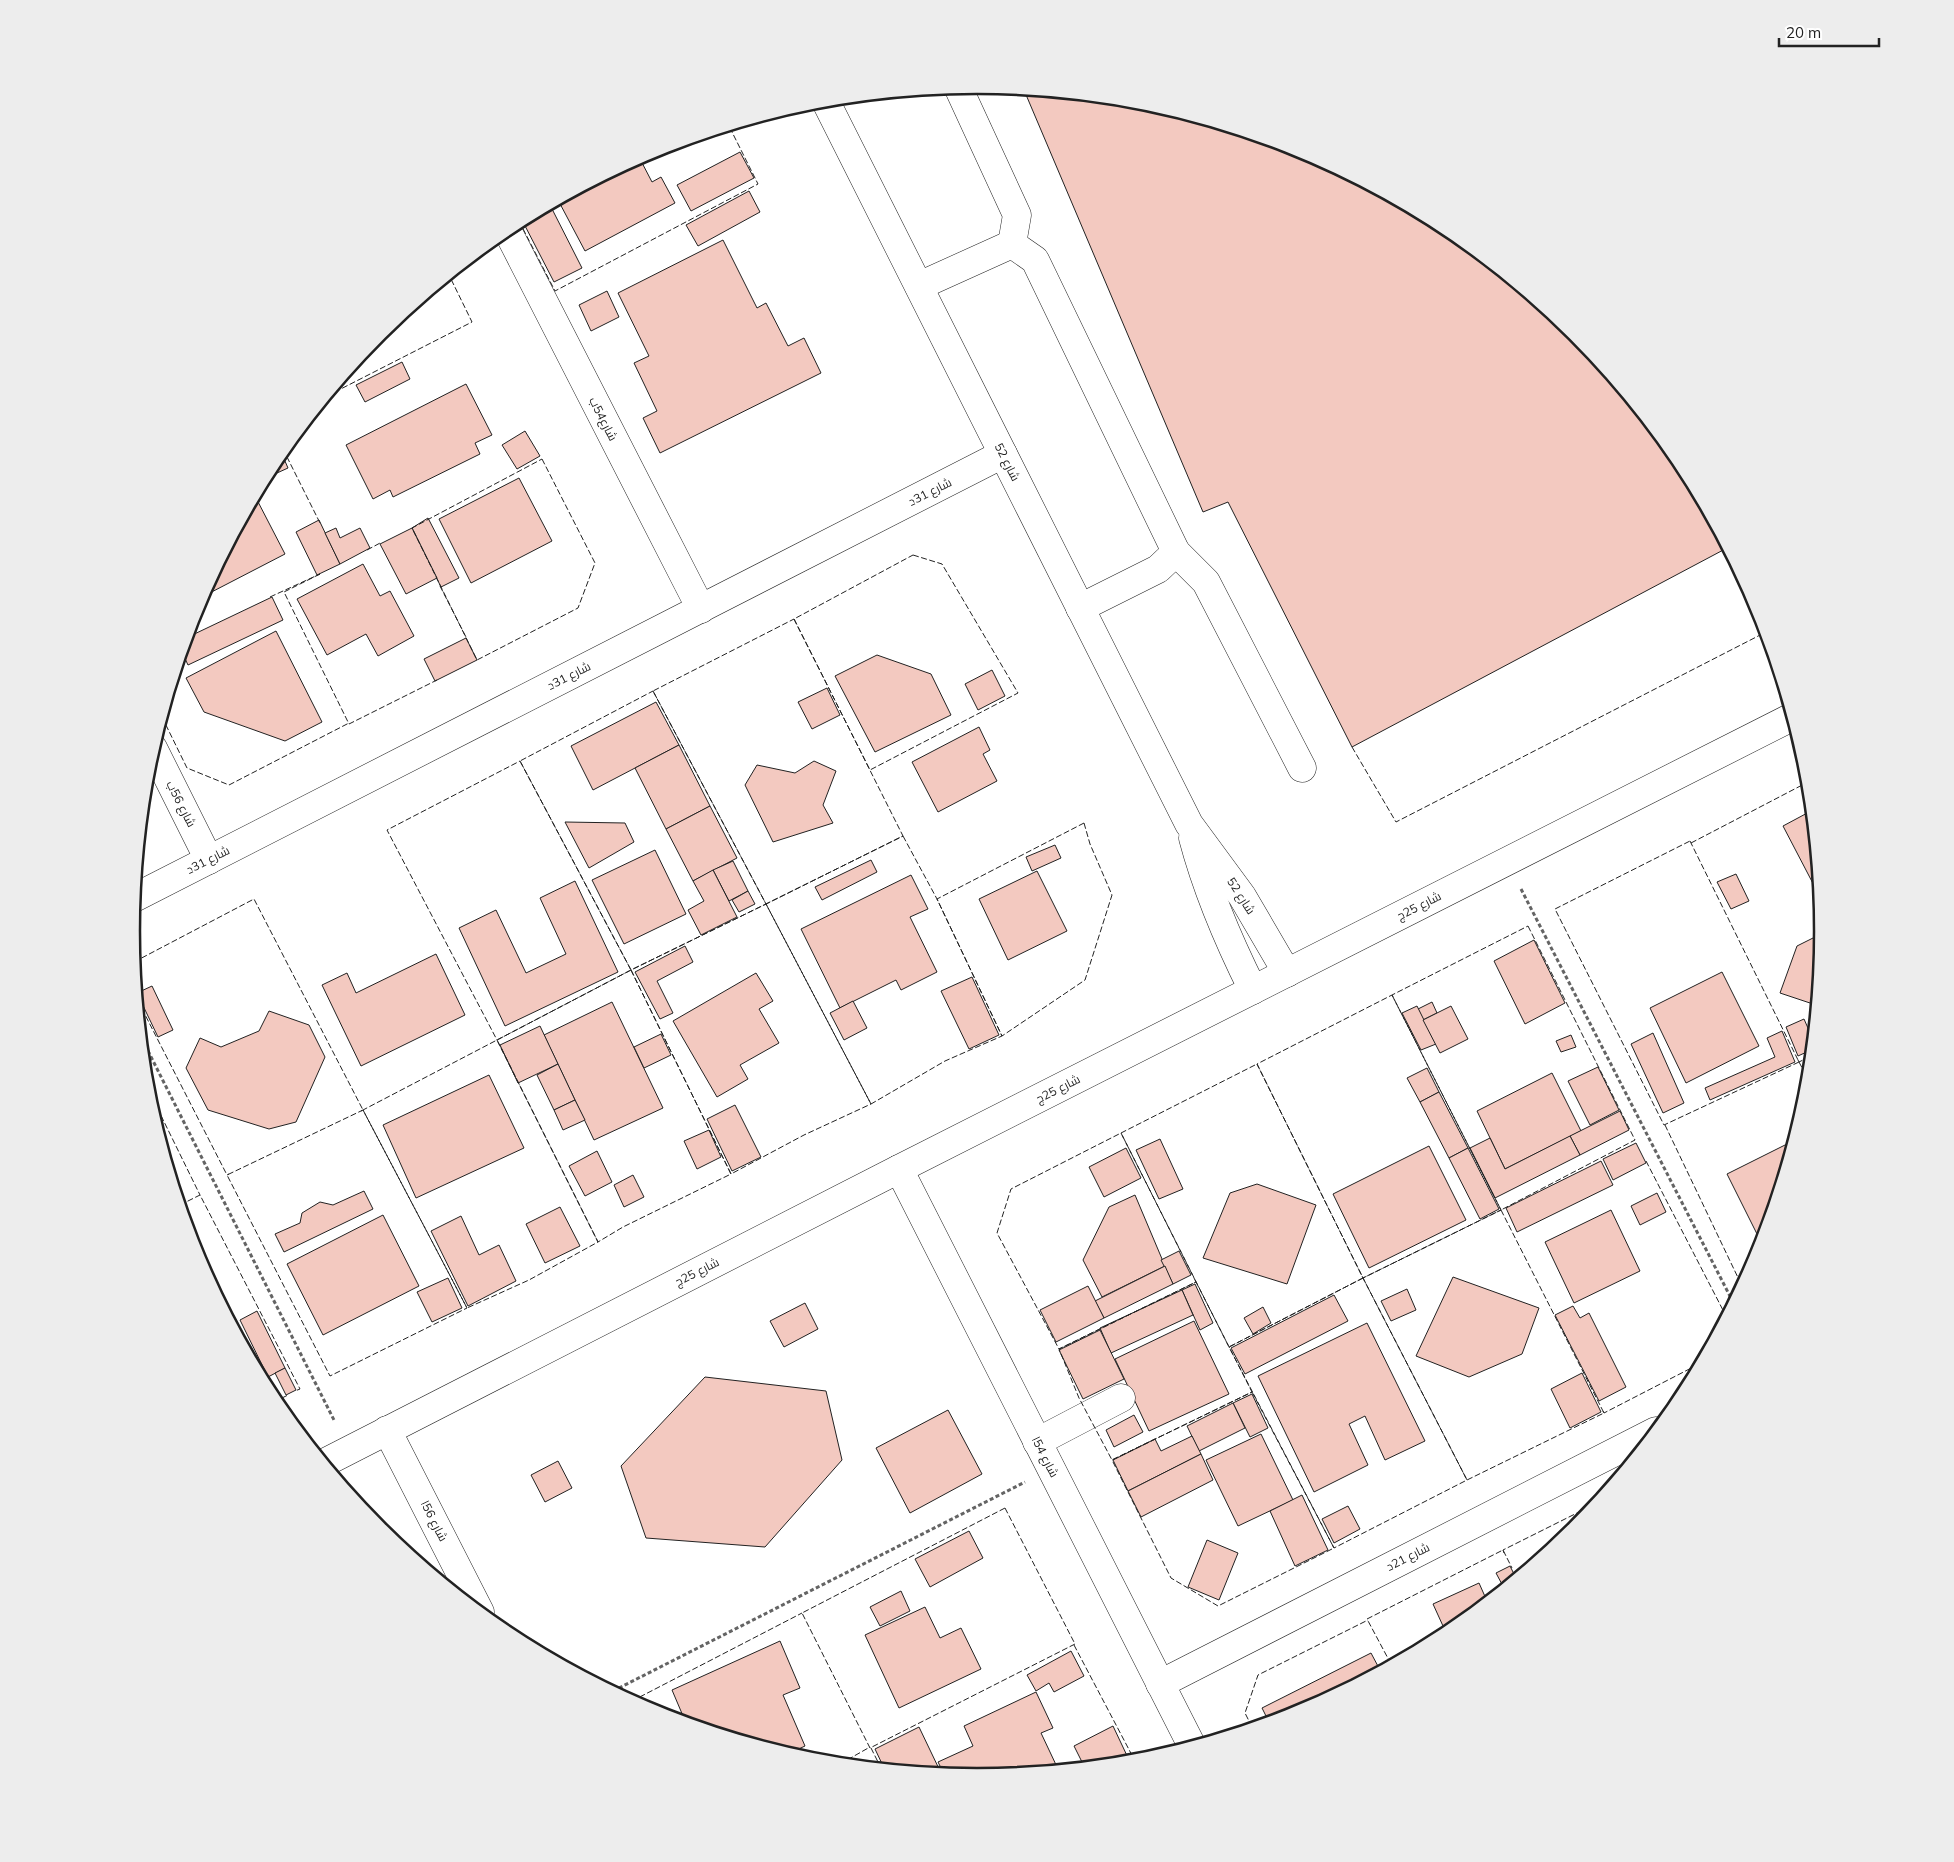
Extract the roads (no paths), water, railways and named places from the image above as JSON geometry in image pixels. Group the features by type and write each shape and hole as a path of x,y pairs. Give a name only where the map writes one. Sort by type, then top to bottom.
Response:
{"street":[{"path":"961,95 1017,215 1012,244"},
{"name":"شارع 52","path":"829,108 1189,824 1242,896 1287,973"},
{"name":"شارع54ب","path":"510,236 701,609"},
{"path":"919,286 1012,244"},
{"path":"1012,244 1035,260 1176,552 1206,582 1302,768"},
{"name":"شارع 31د","path":"141,894 1003,454"},
{"path":"1080,608 1158,569 1176,552"},
{"name":"شارع 25ج","path":"329,1460 899,1169 1787,719"},
{"name":"شارع 56ب","path":"158,758 209,860"},
{"name":"شارع 52","path":"1189,824 1215,909 1233,950 1254,990"},
{"name":"شارع 54ا","path":"899,1169 1189,1741"},
{"path":"1037,1442 1121,1398"},
{"name":"شارع 56ا","path":"387,1430 474,1600"},
{"name":"شارع 21د","path":"1160,1684 1645,1436"}]}
